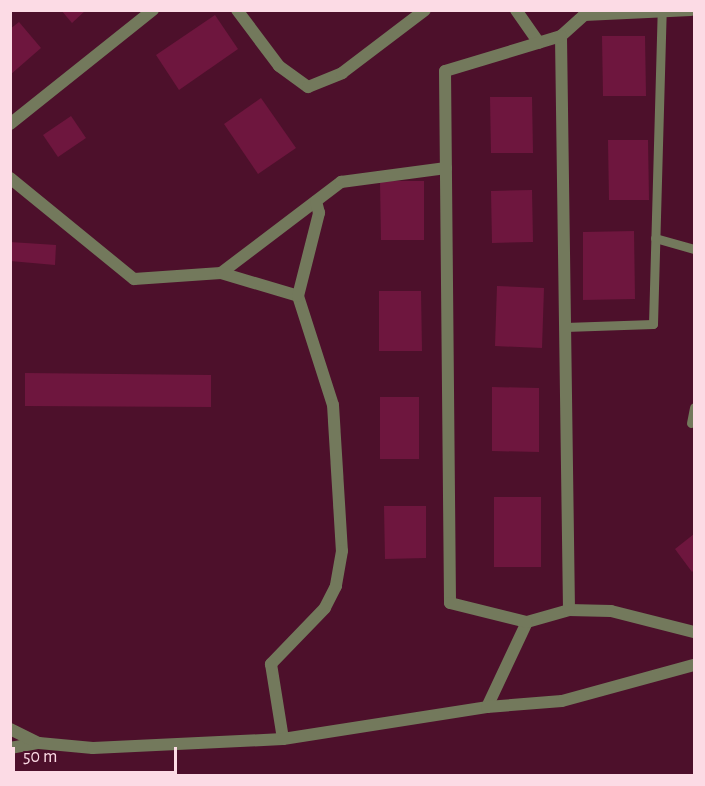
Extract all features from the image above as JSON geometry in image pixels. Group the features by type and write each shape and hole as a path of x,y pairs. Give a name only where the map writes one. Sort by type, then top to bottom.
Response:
{"street":[{"path":"10,123 153,10"},
{"path":"237,10 279,66 308,87 342,73 425,10"},
{"path":"516,10 539,43"},
{"path":"691,10 584,15 561,36 445,71 450,603 527,622 569,610 611,611 694,632"},
{"path":"561,36 569,610"},
{"path":"221,273 341,182 446,168"},
{"path":"10,178 134,279 221,273 298,296"},
{"path":"283,739 272,664 325,608 336,586 342,551 333,405 298,296 319,213 316,201"},
{"path":"487,707 527,622"},
{"path":"10,748 39,743 156,748 283,739 487,707 562,701 694,665"},
{"path":"10,729 39,743"}],"lane":[{"path":"565,327 653,324 662,12"},
{"path":"655,238 694,249"},
{"path":"690,423 694,407"}],"building":[{"path":"61,10 86,10 72,23"},
{"path":"215,15 238,49 179,90 156,55"},
{"path":"19,22 41,48 10,75 10,29"},
{"path":"602,36 645,36 646,96 603,96"},
{"path":"490,97 532,97 533,153 491,153"},
{"path":"261,98 296,148 258,174 224,124"},
{"path":"71,116 86,138 58,157 43,135"},
{"path":"608,140 648,140 649,200 609,200"},
{"path":"380,181 424,181 424,240 381,240"},
{"path":"532,190 533,242 492,243 491,191"},
{"path":"634,231 635,299 583,300 583,232"},
{"path":"10,242 56,245 55,265 10,261"},
{"path":"497,286 544,288 542,348 495,346"},
{"path":"379,291 421,291 422,351 379,351"},
{"path":"25,373 211,375 211,407 25,406"},
{"path":"492,387 539,388 539,452 492,451"},
{"path":"380,397 419,397 419,459 380,459"},
{"path":"494,497 541,497 541,567 494,567"},
{"path":"384,506 426,506 426,558 385,559"},
{"path":"694,534 694,570 692,572 675,549"}]}
